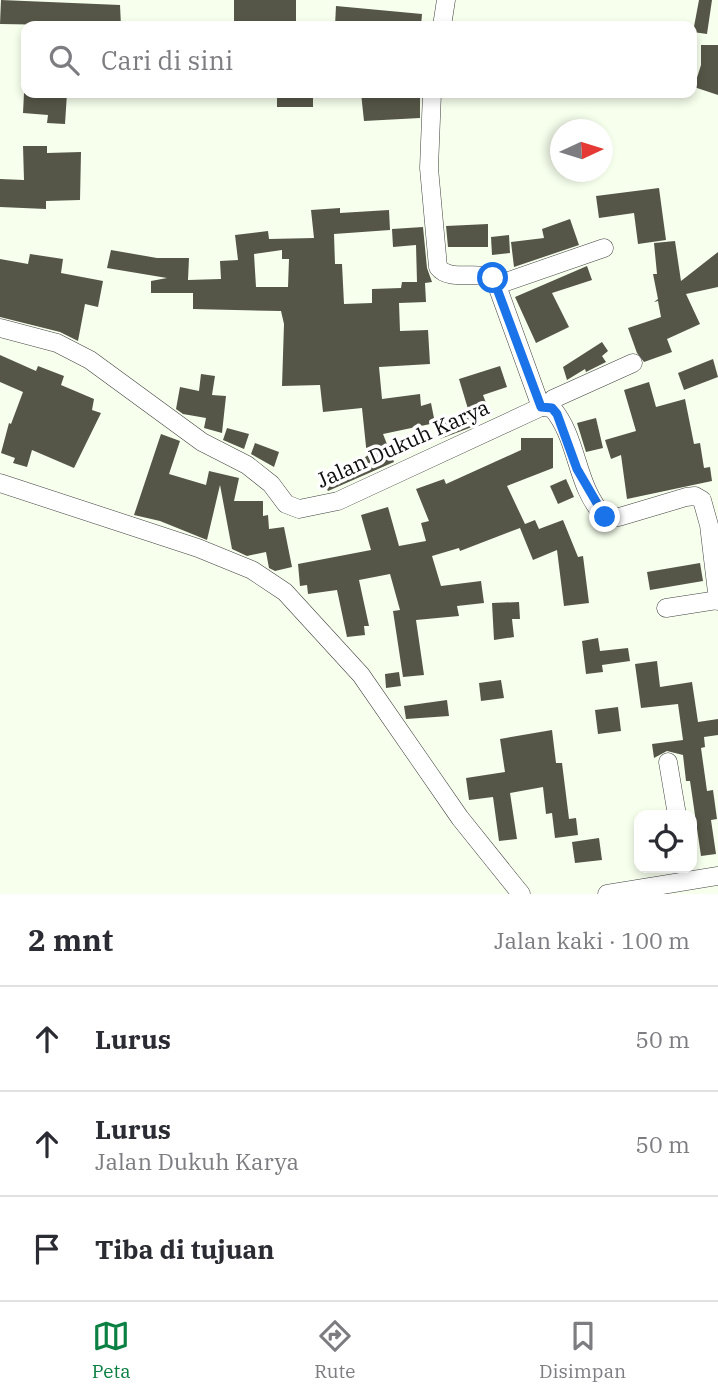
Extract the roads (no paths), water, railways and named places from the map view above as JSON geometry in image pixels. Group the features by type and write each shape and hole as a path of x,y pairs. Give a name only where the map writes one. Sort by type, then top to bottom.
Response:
{"street":[{"path":"443,21 446,0"},
{"path":"432,98 429,168 439,267 446,274 488,276 497,285 544,407"},
{"path":"497,285 604,248"},
{"name":"Jalan Dukuh Karya","path":"0,328 57,343 90,360 202,442 247,465 271,484 286,504 299,509 338,501 544,407"},
{"path":"544,407 553,399 633,363"},
{"path":"544,407 552,408 561,421 577,469 605,517 619,517 686,497 695,496 702,500 709,525 718,601 666,608"},
{"path":"0,483 198,548 252,570 285,593 361,675 460,818 521,894"},
{"path":"668,762 676,810"},
{"path":"607,894 687,874 718,876"}]}
